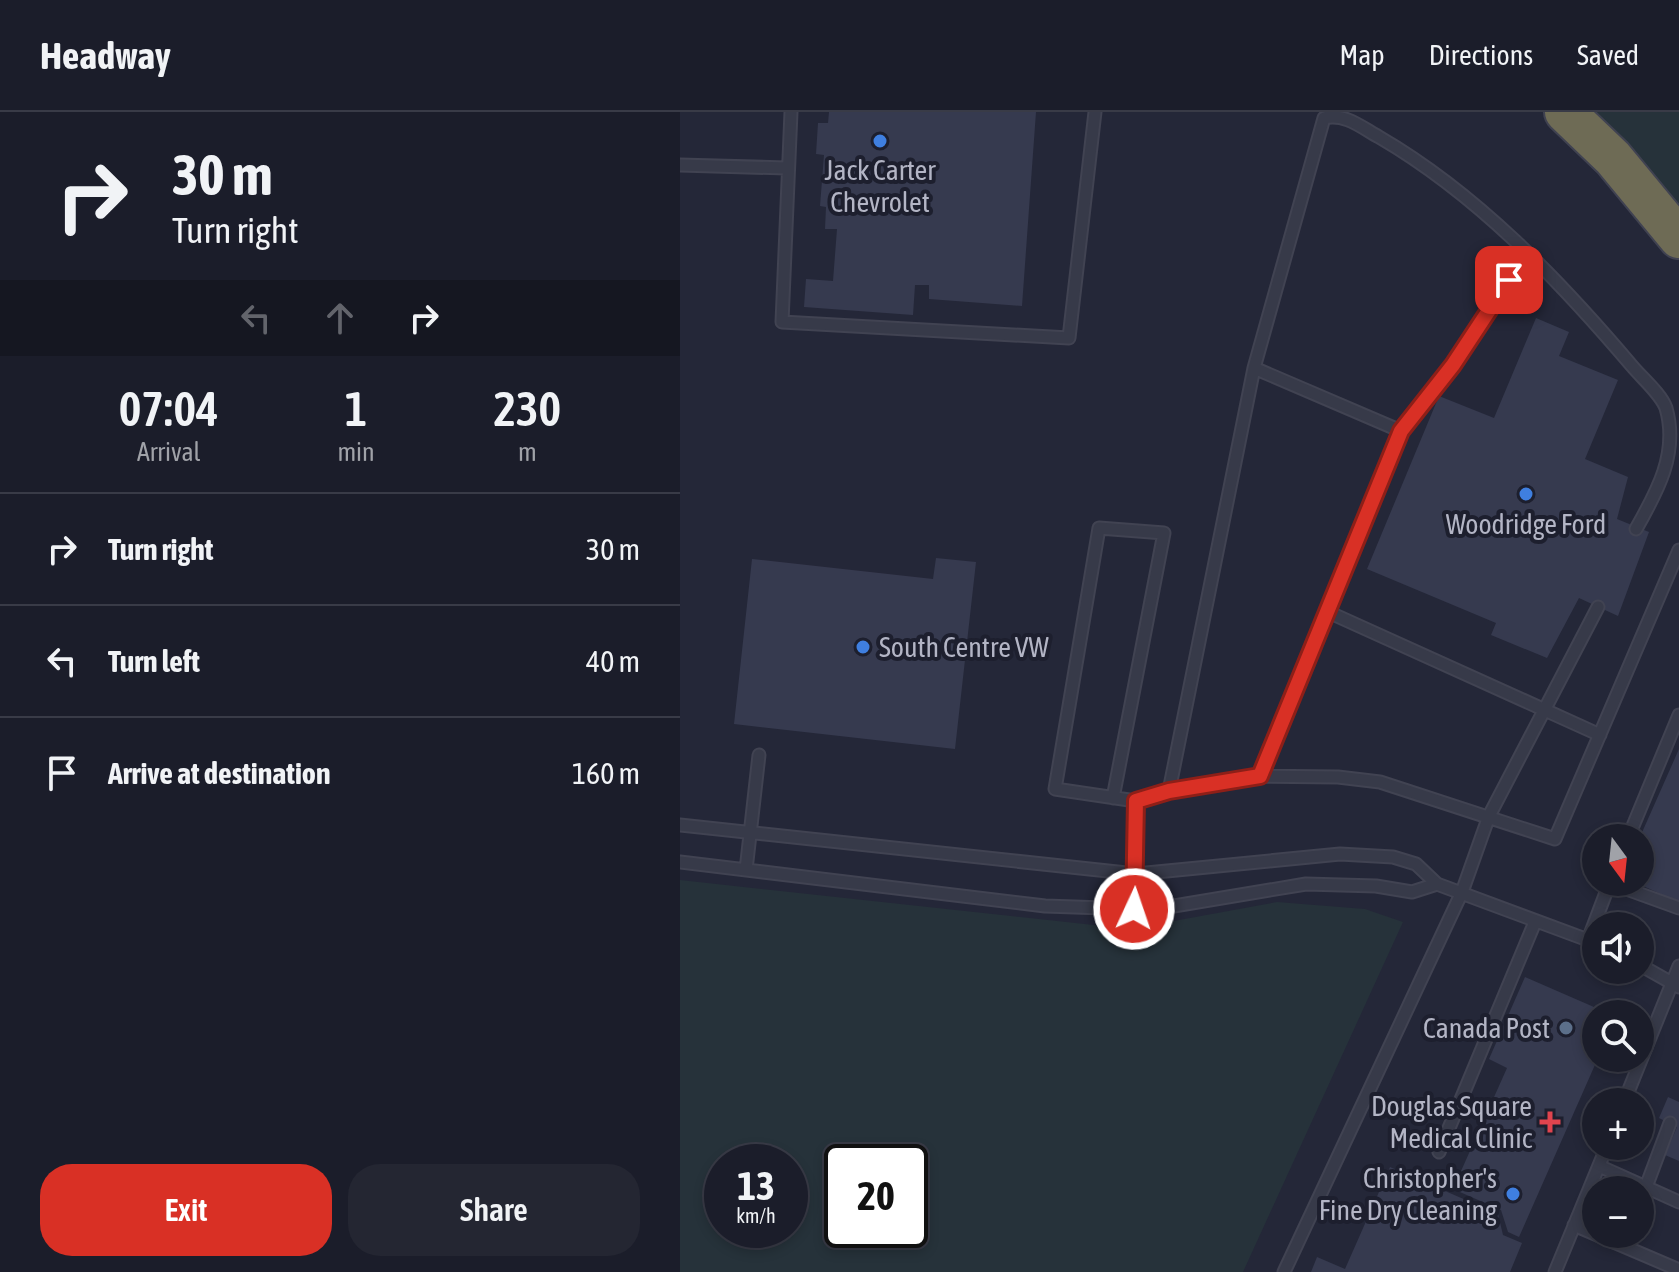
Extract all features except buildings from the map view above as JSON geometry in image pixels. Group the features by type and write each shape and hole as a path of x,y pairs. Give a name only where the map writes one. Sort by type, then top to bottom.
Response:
{"highway":[{"path":"1565,112 1613,158 1679,238"}],"lane":[{"path":"791,112 786,168 782,322 1069,338 1095,112"},
{"path":"1169,791 1254,368 1324,118 1337,115 1405,152 1461,192 1602,331 1679,420"},
{"path":"680,165 786,168"},
{"path":"1260,776 1401,431 1453,365 1527,254"},
{"path":"1254,368 1401,431"},
{"path":"1636,529 1665,478 1670,436 1666,406"},
{"path":"1113,798 1164,533 1099,528 1055,789 1113,798 1136,801 1169,791 1260,776 1338,777 1380,782 1555,839 1679,550"},
{"path":"1284,1272 1462,892 1489,816 1598,607"},
{"path":"1326,611 1600,735"},
{"path":"1634,824 1679,715"},
{"path":"746,870 759,755"},
{"path":"1134,909 1136,801"},
{"path":"680,825 1136,874 1340,854 1393,857 1416,864 1437,884 1582,938"},
{"path":"680,862 1045,906 1134,909 1162,908 1306,884 1376,886 1412,892 1437,884"},
{"path":"1647,896 1679,908"},
{"path":"1439,1152 1535,922"},
{"path":"1630,1088 1675,984 1679,966"},
{"path":"1654,973 1675,984"},
{"path":"1650,1176 1670,1123"},
{"path":"1555,1272 1601,1160"},
{"path":"1599,1166 1621,1176"},
{"path":"1654,1191 1679,1202"},
{"path":"1574,1225 1679,1270"}],"shaded area":[{"path":"1593,112 1679,112 1679,212"},
{"path":"680,880 1130,929 1277,902 1365,909 1403,922 1243,1272 680,1272"}],"place":[{"name":"Jack Carter Chevrolet","path":"880,141"},
{"name":"Woodridge Ford","path":"1526,494"},
{"name":"South Centre VW","path":"863,647"},
{"name":"Canada Post","path":"1566,1028"},
{"name":"Douglas Square Medical Clinic","path":"1550,1122"},
{"name":"Christopher's Fine Dry Cleaning","path":"1513,1194"}],"route":[{"path":"1134,909 1136,801 1169,791 1260,776 1401,431 1453,365 1509,280"}]}
